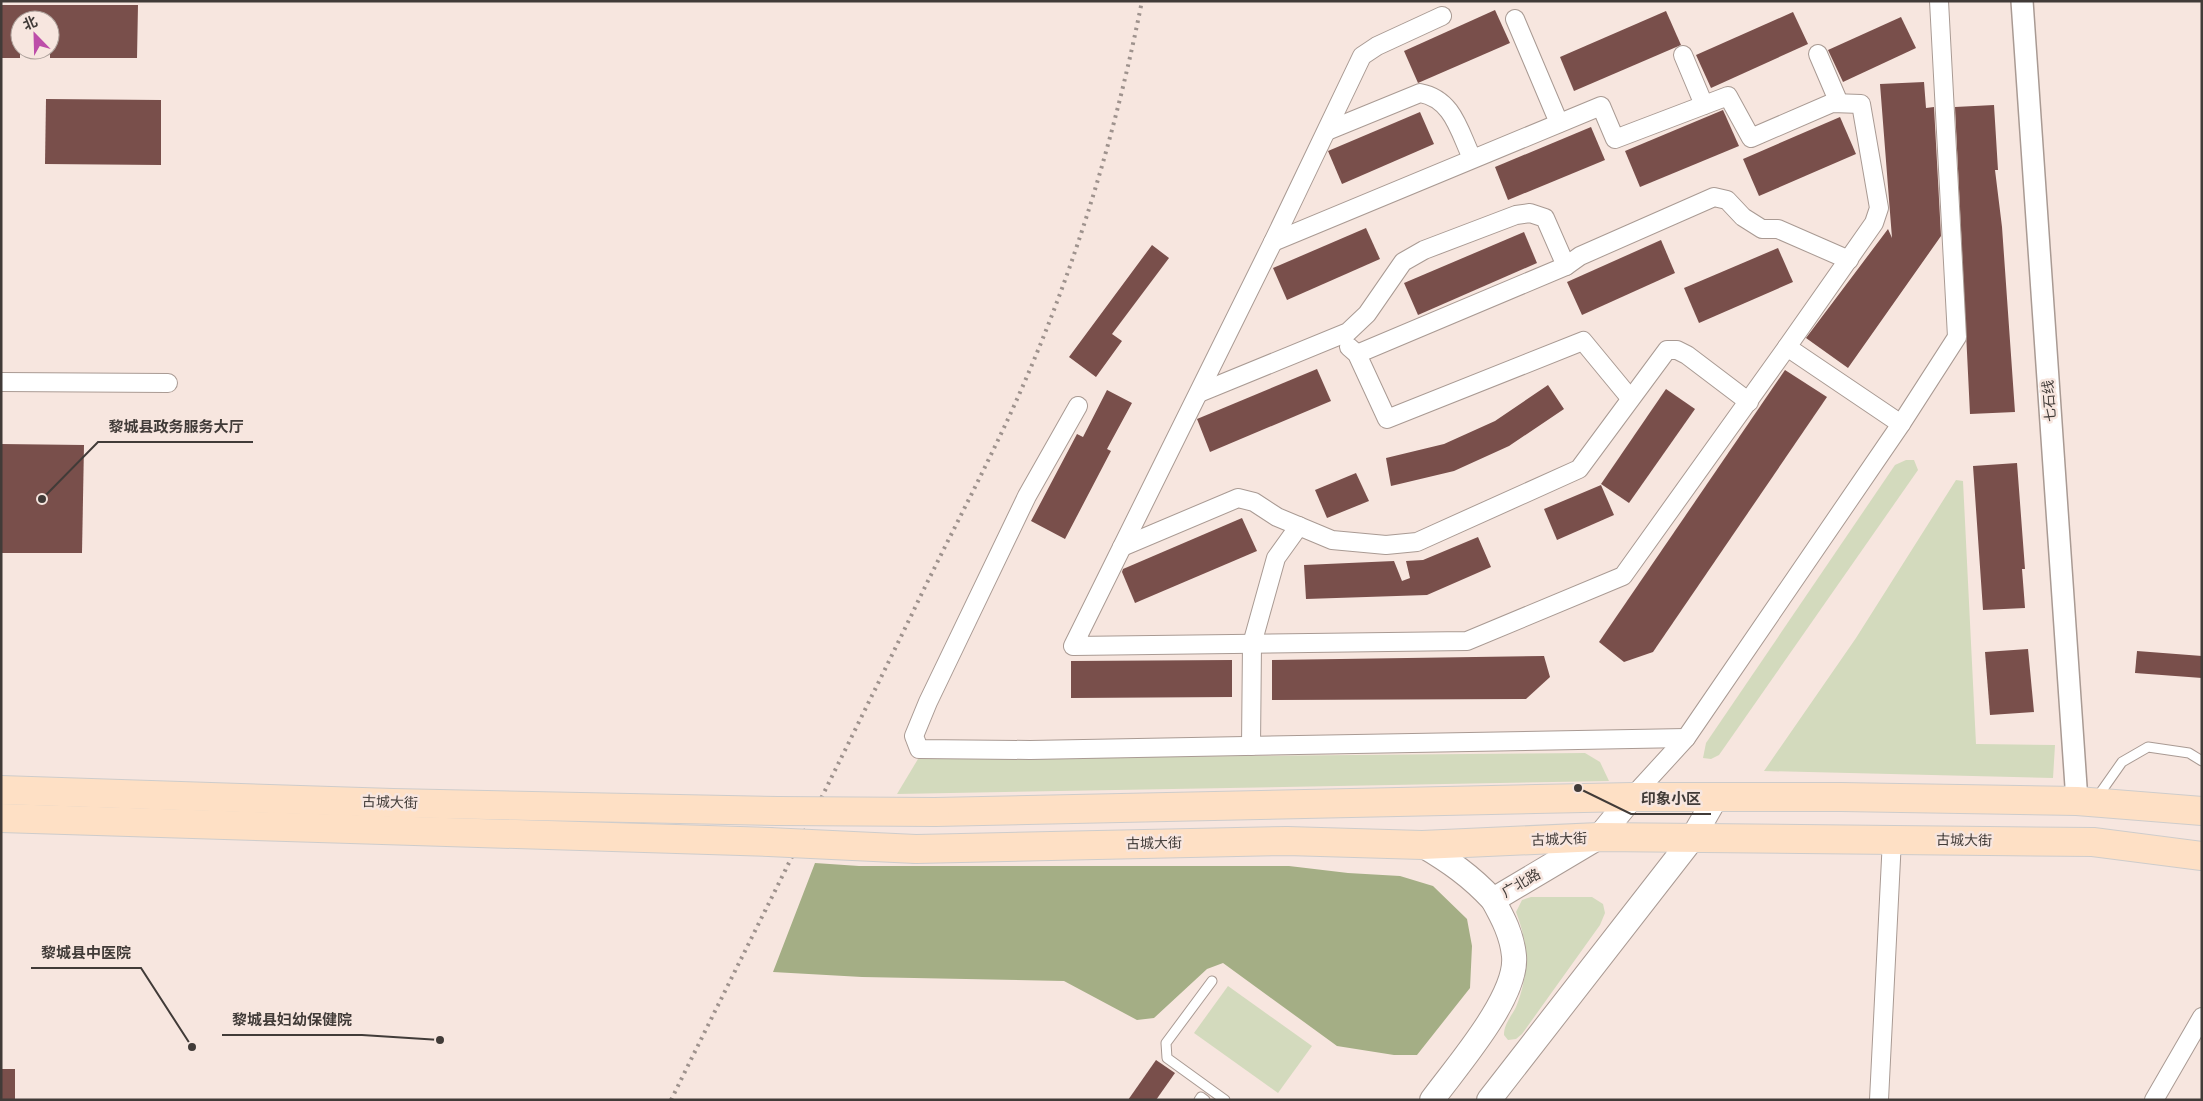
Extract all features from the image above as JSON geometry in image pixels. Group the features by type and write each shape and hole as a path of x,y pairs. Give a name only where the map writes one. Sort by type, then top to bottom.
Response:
{"main road":[{"name":"古城大街","path":"1,790 393,803 778,811 935,812 1632,797"},
{"path":"1632,797 2085,801 2202,811"},
{"name":"广北路","path":"1432,1100 1485,1028 1511,981 1514,958 1508,925 1493,900 1599,837 1632,797"},
{"path":"1489,1100 1692,838 1716,797"},
{"name":"古城大街","path":"1,818 769,842 916,849 1287,840 1422,845 1599,837 2093,842 2202,856"},
{"path":"1422,845 1474,879 1493,900"}],"street":[{"path":"1632,797 1686,738 1901,424 1957,337 1939,1"},
{"name":"七石线","path":"2022,1 2085,801"},
{"path":"1273,242 1601,106 1615,139 1728,96 1751,138 1832,103 1861,104 1879,208 1874,223 1788,348 1623,576 1467,641 1073,646 1273,242 1362,56 1377,46 1442,16"},
{"path":"1515,18 1559,123"},
{"path":"1818,54 1839,103"},
{"path":"1683,55 1704,105"},
{"path":"1327,131 1420,92 1431,95 1444,103 1472,158"},
{"path":"1357,354 1566,266 1580,256 1714,197 1726,200 1743,217 1762,229 1778,229 1849,260"},
{"path":"1199,393 1348,332 1367,314 1403,262 1424,250 1516,215 1530,213 1545,218 1566,266"},
{"path":"1336,337 1357,354 1387,419 1583,341 1630,398"},
{"path":"1788,348 1901,424"},
{"path":"1122,547 1238,498 1254,502 1277,517 1332,540 1386,544 1417,542 1579,469 1667,350 1677,350 1749,402"},
{"path":"1,382 168,383"},
{"path":"1078,406 1027,496 928,702 914,736 920,749 1030,750 1686,738"},
{"path":"1251,746 1252,644 1276,558 1300,526"},
{"path":"1879,1100 1892,839"},
{"path":"2154,1100 2202,1016"}],"lane":[{"path":"2085,801 2122,762 2148,747 2189,753 2202,761"},
{"path":"1212,981 1166,1043 1168,1058 1225,1100"},
{"path":"1199,1100 1201,1097 1205,1100"}],"green space":[{"path":"1906,460 1914,460 1918,470 1719,755 1711,759 1703,758 1706,743 1895,465"},
{"path":"1956,480 1963,481 1976,744 2055,745 2053,778 1764,771 1856,638"},
{"path":"1585,753 1600,762 1609,781 897,794 918,759"},
{"path":"815,863 859,866 1289,866 1348,873 1400,876 1433,886 1467,919 1472,946 1470,988 1417,1055 1394,1055 1337,1046 1223,963 1207,969 1154,1018 1137,1020 1064,981 862,977 773,972"},
{"path":"1531,897 1592,897 1603,904 1605,913 1600,925 1522,1034 1516,1039 1508,1040 1504,1035 1505,1027 1520,995 1526,960 1523,936 1516,912 1522,900"},
{"path":"1228,986 1312,1046 1278,1093 1194,1033"}],"building":[{"path":"1,5 138,5 137,58 60,58 60,10 10,10 10,58 1,58"},
{"path":"1495,10 1510,43 1418,83 1404,51"},
{"path":"1666,11 1681,45 1574,91 1560,57"},
{"path":"1793,12 1808,44 1711,88 1696,55"},
{"path":"1901,17 1916,48 1843,82 1828,50"},
{"path":"1924,82 1926,108 1934,107 1941,236 1848,368 1806,338 1888,229 1892,238 1880,84"},
{"path":"46,99 161,100 161,165 45,164"},
{"path":"1994,105 1998,170 1995,170 2002,227 2015,412 1970,414 1955,107"},
{"path":"1723,110 1739,146 1640,187 1625,151"},
{"path":"1420,112 1434,144 1342,184 1328,151"},
{"path":"1840,117 1856,154 1759,196 1743,159"},
{"path":"1591,127 1605,160 1508,200 1495,167"},
{"path":"1366,228 1380,259 1287,300 1273,268"},
{"path":"1524,232 1537,263 1418,315 1404,283"},
{"path":"1661,240 1675,273 1582,315 1567,282"},
{"path":"1152,245 1169,258 1112,334 1122,341 1096,377 1069,357"},
{"path":"1778,248 1793,282 1699,323 1684,288"},
{"path":"1317,369 1331,401 1210,452 1197,419"},
{"path":"1785,370 1827,397 1653,652 1624,662 1599,642"},
{"path":"1548,385 1564,409 1509,446 1454,471 1391,486 1386,458 1444,444 1495,421"},
{"path":"1666,389 1695,409 1629,503 1601,484"},
{"path":"1107,390 1132,403 1107,449 1111,451 1065,539 1031,521 1077,434 1083,437"},
{"path":"1,444 84,445 82,553 1,553"},
{"path":"2017,463 2025,569 2022,569 2025,608 1983,610 1973,466"},
{"path":"1356,473 1369,501 1327,518 1315,490"},
{"path":"1601,485 1614,515 1557,540 1544,509"},
{"path":"1242,518 1257,551 1135,603 1122,572 1123,569"},
{"path":"1478,537 1491,567 1427,595 1306,599 1304,565 1394,561 1402,581 1410,578 1406,561 1423,560"},
{"path":"2028,649 2034,712 1990,715 1985,652"},
{"path":"2137,651 2202,656 2202,678 2135,673"},
{"path":"1544,656 1550,677 1526,699 1272,700 1272,660"},
{"path":"1232,660 1232,697 1071,698 1071,661"},
{"path":"1156,1060 1175,1073 1156,1100 1128,1100"},
{"path":"1,1069 15,1069 15,1100 1,1100"}],"railway":[{"path":"671,1100 984,469 1025,381 1062,288 1094,194 1132,50 1142,1"}],"place":[{"name":"黎城县政务服务大厅","path":"42,499"},
{"name":"印象小区","path":"1578,788"},
{"name":"黎城县妇幼保健院","path":"440,1040"},
{"name":"黎城县中医院","path":"192,1047"}]}
